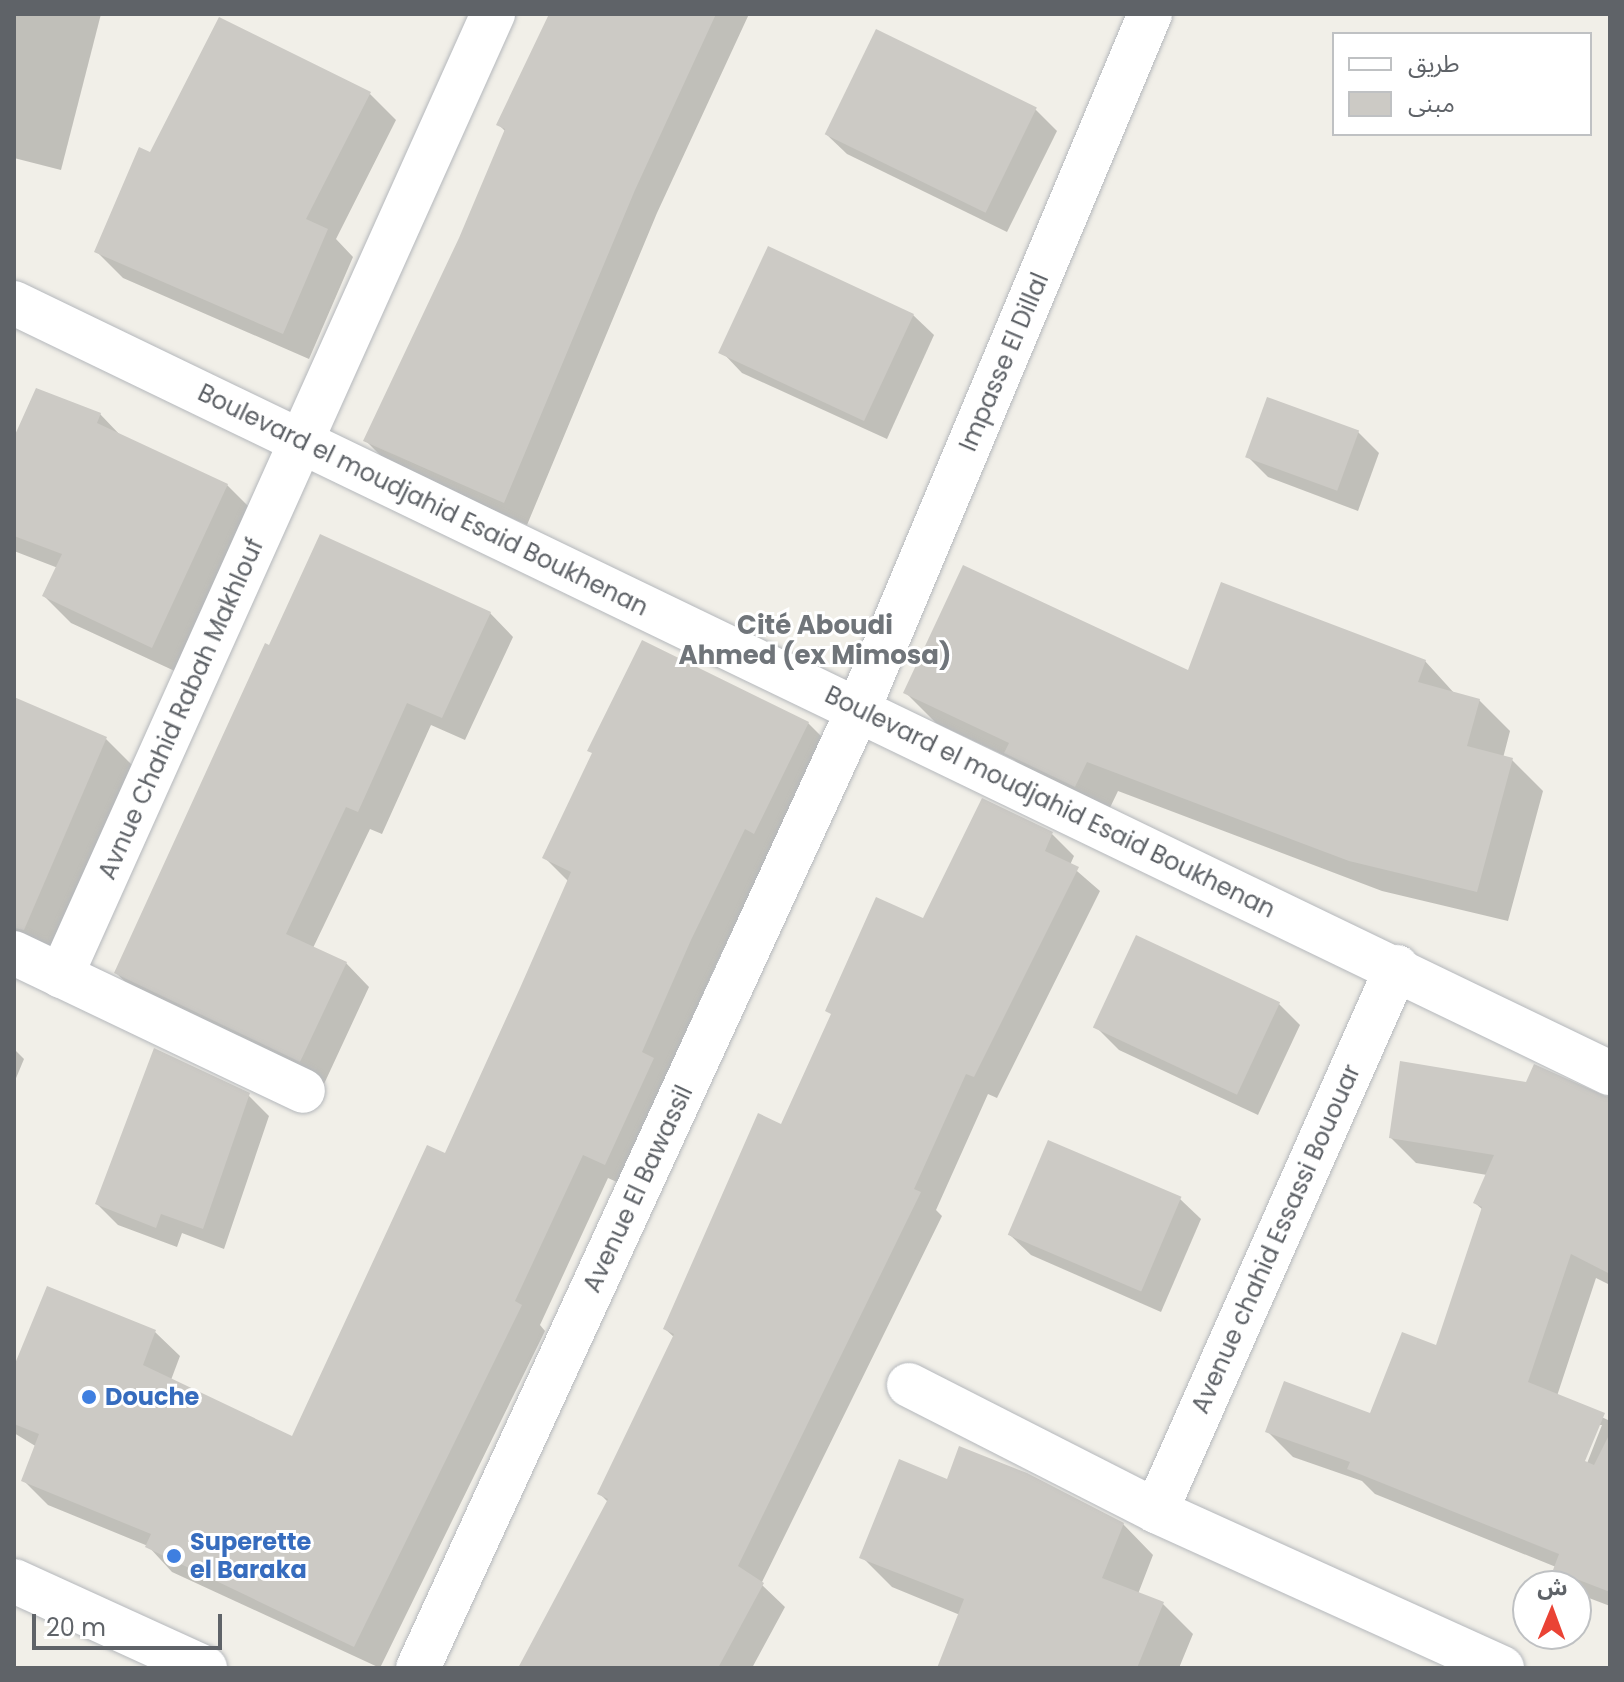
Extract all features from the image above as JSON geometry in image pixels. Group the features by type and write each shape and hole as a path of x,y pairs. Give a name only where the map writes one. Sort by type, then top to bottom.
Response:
{"street":[{"name":"Avnue Chahid Rabah Makhlouf","path":"61,976 493,14"},
{"name":"Impasse El Dillal","path":"858,710 1150,14"},
{"name":"Boulevard el moudjahid Esaid Boukhenan","path":"14,303 1397,967 1610,1073"},
{"name":"Avenue El Bawassil","path":"418,1668 858,710"},
{"path":"14,953 303,1091"},
{"name":"Avenue chahid Essassi Bououar","path":"1156,1511 1397,967"},
{"path":"909,1385 1156,1511 1502,1668"},
{"path":"14,1581 205,1668"}],"building":[{"path":"549,14 716,14 635,190 504,503 363,441 459,238 505,129 496,125"},
{"path":"219,17 371,92 306,219 328,229 283,334 94,252 139,147 150,152"},
{"path":"876,29 1037,107 986,213 825,134"},
{"path":"768,246 914,314 864,421 718,353"},
{"path":"36,388 101,413 97,423 228,484 152,648 42,596 62,554 14,536 14,437"},
{"path":"1267,397 1359,431 1337,491 1245,457"},
{"path":"320,534 491,612 442,718 407,703 358,812 346,807 286,934 347,962 300,1062 114,973 265,643 269,645"},
{"path":"963,565 1188,670 1221,582 1426,660 1418,682 1480,699 1467,746 1513,758 1477,892 1349,861 1087,762 1075,787 1004,753 1009,743 903,693"},
{"path":"642,640 809,722 754,834 745,829 691,940 642,1052 654,1058 605,1165 583,1155 515,1301 522,1305 354,1647 145,1547 151,1534 21,1481 39,1434 14,1424 14,1366 47,1286 156,1330 143,1365 292,1436 427,1145 445,1153 520,988 571,872 542,858 592,753 587,751"},
{"path":"14,697 107,737 24,930 14,928"},
{"path":"982,798 1053,832 1045,851 1079,867 974,1077 966,1074 914,1189 921,1192 738,1566 764,1583 718,1668 518,1668 608,1499 597,1494 674,1334 663,1329 758,1113 781,1124 831,1014 825,1011 876,897 923,918"},
{"path":"1136,935 1280,1002 1237,1095 1093,1027"},
{"path":"154,1048 250,1093 203,1229 161,1214 156,1228 95,1204"},
{"path":"1400,1061 1526,1082 1534,1064 1610,1098 1610,1274 1571,1254 1528,1382 1605,1413 1585,1461 1594,1465 1610,1433 1610,1592 1592,1585 1592,1570 1553,1570 1559,1554 1347,1469 1350,1462 1265,1432 1284,1381 1370,1413 1402,1332 1436,1345 1482,1207 1473,1203 1494,1155 1389,1138"},
{"path":"1048,1140 1181,1197 1141,1291 1008,1235"},
{"path":"959,1446 1027,1473 1124,1523 1102,1578 1164,1602 1137,1668 937,1668 964,1599 859,1558 899,1459 947,1479"}],"place":[{"name":"Douche","path":"89,1397"},
{"name":"Superette el Baraka","path":"174,1556"}],"district":[{"name":"Cité Aboudi Ahmed (ex Mimosa)","path":"815,641"}]}
